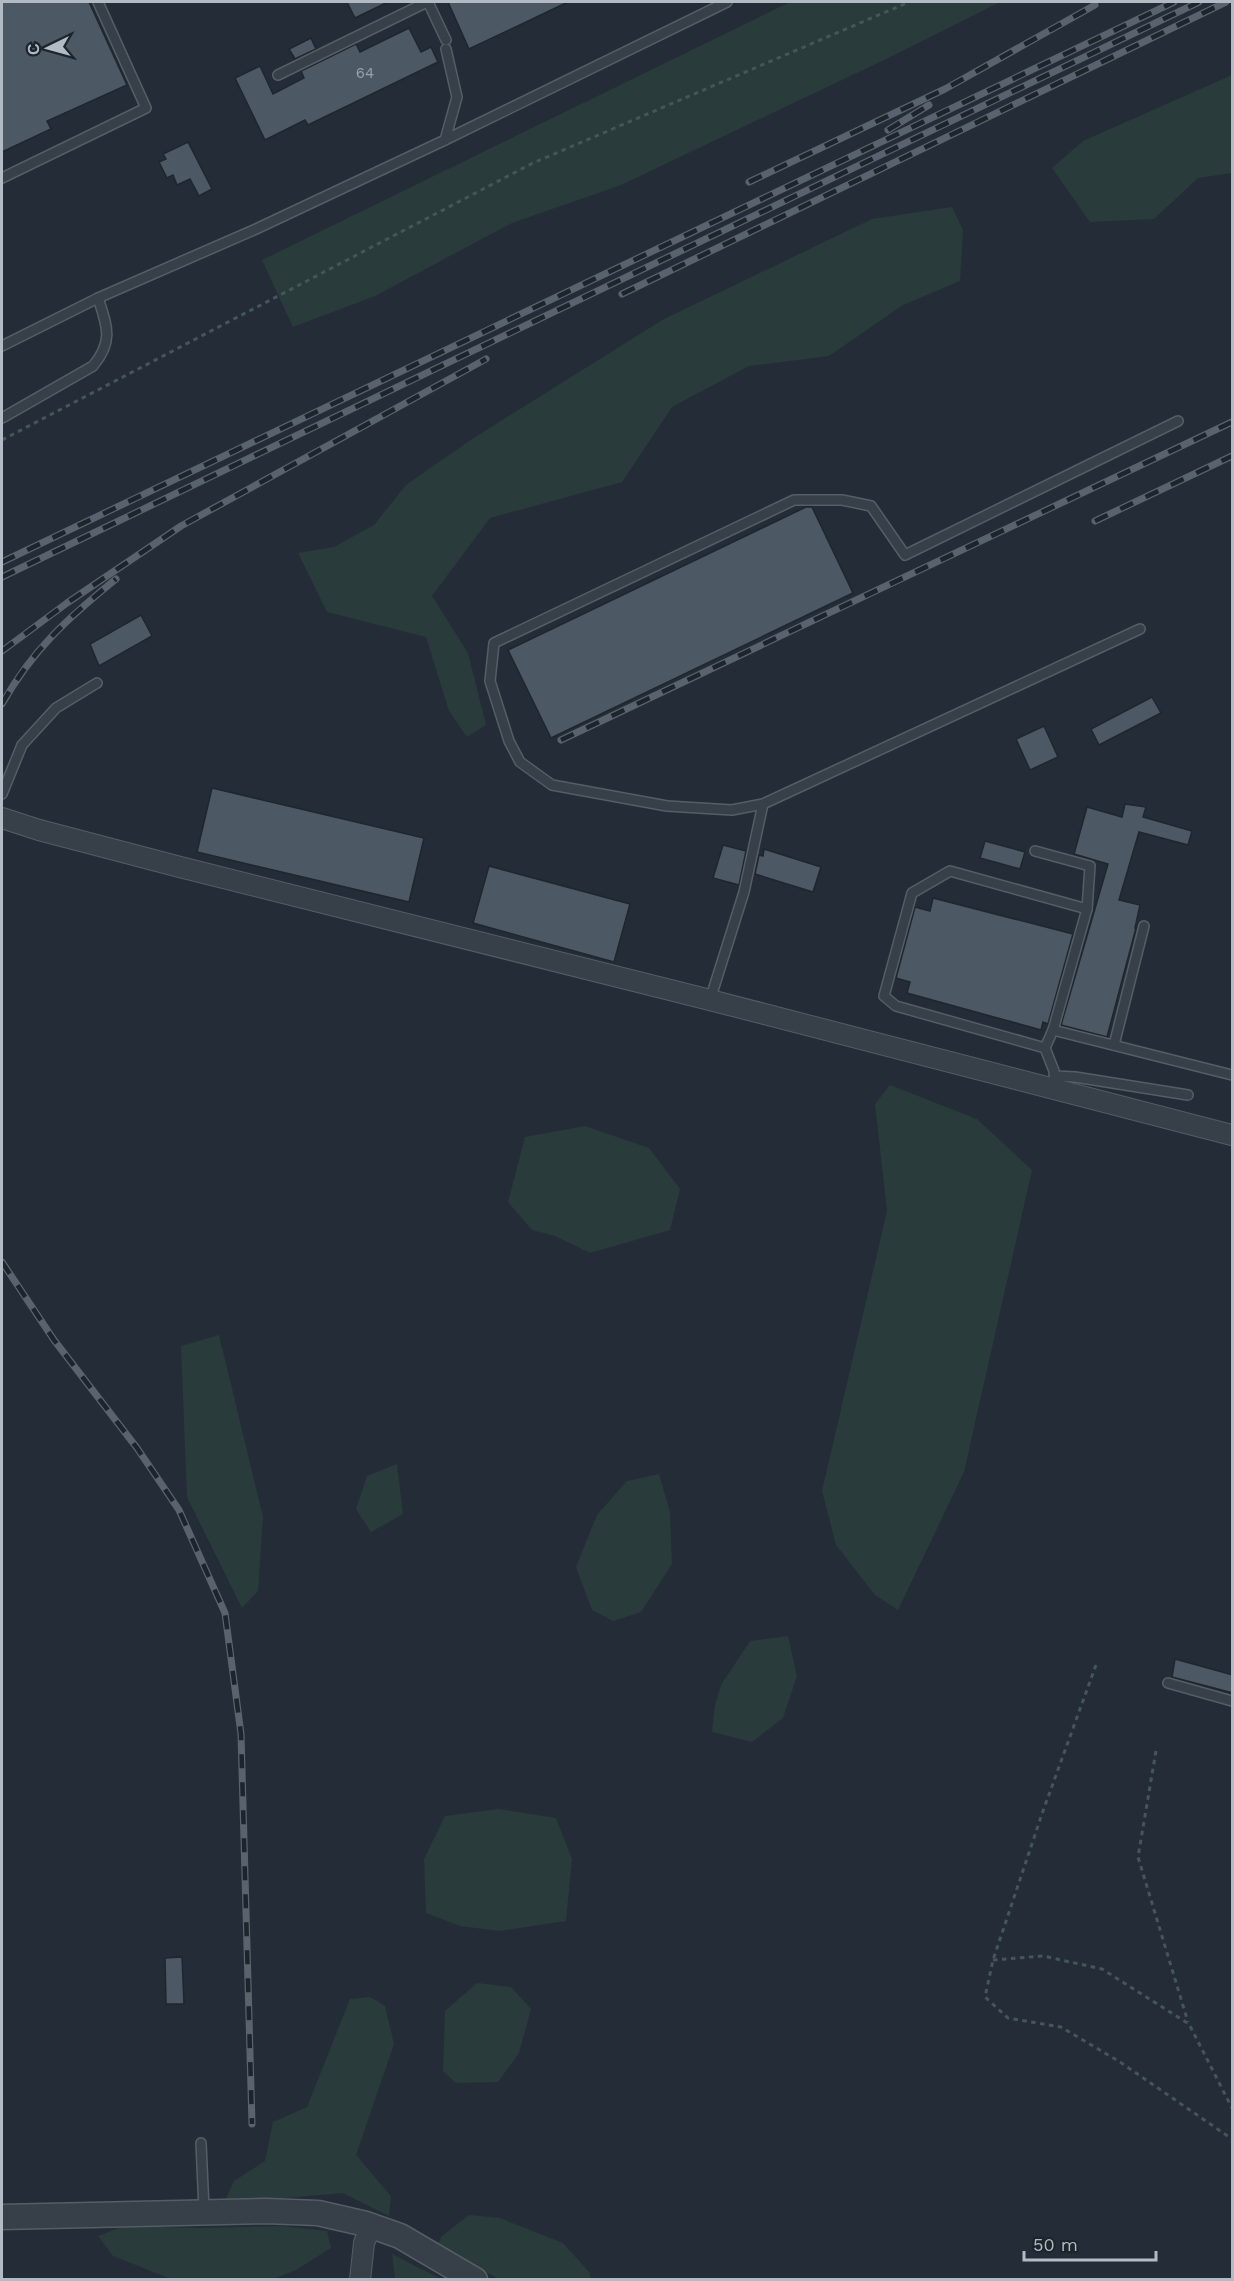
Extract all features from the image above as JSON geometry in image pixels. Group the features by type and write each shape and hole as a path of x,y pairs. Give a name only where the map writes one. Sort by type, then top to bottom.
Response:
{"street":[{"path":"2,818 180,867 710,1000 1055,1083 1233,1136"},
{"path":"2,2217 318,2213 400,2236 475,2280"},
{"path":"360,2280 364,2243 371,2226"}],"lane":[{"path":"2,178 146,108 98,2"},
{"path":"278,75 427,2 446,45 457,97 445,140"},
{"path":"2,346 98,298 256,229 445,140 727,2"},
{"path":"2,418 93,366 102,357 107,345 108,332 98,298"},
{"path":"1140,629 764,804 732,810 667,806 552,785 520,762 509,741 490,681 494,643 794,500 842,500 871,506 904,555 1178,421"},
{"path":"2,794 22,745 56,708 97,683"},
{"path":"710,1000 744,891 764,804"},
{"path":"1035,851 1090,866 1088,909 1053,1030 1045,1048 1055,1083 1075,1077 1188,1095"},
{"path":"1045,1048 896,1006 884,996 912,893 950,871 1088,909"},
{"path":"1114,1045 1144,926"},
{"path":"1053,1030 1233,1075"},
{"path":"1168,1683 1233,1701"},
{"path":"201,2143 205,2213"}],"path":[{"path":"2,440 534,163 909,2"},
{"path":"1096,1665 1043,1811 993,1960 985,1997 1008,2018 1061,2027 1120,2062 1233,2139"},
{"path":"1156,1751 1138,1857 1189,2024 1233,2109"},
{"path":"993,1960 1043,1956 1102,1969 1189,2024"}],"shaded area":[{"path":"790,2 1000,2 621,185 512,223 375,296 293,327 262,260"},
{"path":"1232,75 1232,173 1198,178 1154,219 1090,222 1052,168 1083,141"},
{"path":"952,207 963,230 960,281 903,305 829,356 749,366 672,407 622,482 490,518 432,596 468,653 486,725 467,737 449,711 426,637 327,612 298,553 334,547 374,525 406,485 469,441 664,319 872,219"},
{"path":"890,1085 977,1119 1032,1170 964,1472 898,1610 875,1595 836,1545 822,1491 887,1211 875,1104"},
{"path":"585,1126 649,1148 680,1189 670,1230 590,1253 555,1236 532,1230 508,1202 525,1137"},
{"path":"219,1335 263,1517 258,1591 242,1608 187,1497 181,1346"},
{"path":"397,1464 403,1514 371,1532 356,1509 367,1476"},
{"path":"659,1474 670,1512 672,1564 641,1612 613,1621 592,1610 576,1567 597,1515 627,1481"},
{"path":"788,1636 797,1676 783,1718 752,1742 712,1732 715,1705 721,1685 750,1641"},
{"path":"498,1809 556,1818 572,1859 566,1921 499,1931 460,1926 426,1913 424,1859 445,1816"},
{"path":"477,1983 511,1987 531,2009 519,2053 498,2082 456,2083 443,2071 445,2011"},
{"path":"370,1997 385,2006 394,2044 356,2155 391,2196 389,2216 343,2193 274,2199 226,2199 234,2181 265,2161 273,2122 307,2107 350,1999"},
{"path":"469,2215 500,2218 563,2243 590,2273 591,2279 499,2279 437,2247 442,2236"},
{"path":"124,2226 198,2228 282,2226 327,2231 331,2248 296,2270 276,2278 171,2279 113,2256 98,2236"},
{"path":"392,2254 441,2279 395,2279"}],"building":[{"path":"2,2 89,2 127,85 47,121 51,129 2,152"},
{"path":"347,2 388,2 355,18"},
{"path":"448,2 568,2 469,49"},
{"path":"409,28 421,52 431,47 438,62 308,125 305,120 265,140 235,78 260,66 273,94 304,78 301,71 356,44 360,52"},
{"path":"311,38 316,49 295,59 289,49"},
{"path":"188,142 212,189 199,196 190,179 177,185 173,175 167,178 159,162 166,159 163,154"},
{"path":"806,507 812,507 853,593 551,738 508,650"},
{"path":"141,615 152,636 99,666 90,644"},
{"path":"1152,697 1161,713 1099,745 1091,729"},
{"path":"1044,726 1058,757 1030,770 1016,739"},
{"path":"212,788 424,838 409,902 197,852"},
{"path":"1125,804 1146,807 1143,817 1192,831 1188,845 1139,832 1119,900 1140,905 1107,1037 1061,1025 1108,864 1074,854 1087,807 1122,817"},
{"path":"985,841 1025,852 1020,869 980,858"},
{"path":"723,845 746,851 739,885 713,878"},
{"path":"764,849 821,867 813,892 755,874 759,855 763,856"},
{"path":"489,866 630,904 614,962 473,923"},
{"path":"933,898 1073,934 1048,1024 1043,1022 1041,1030 907,993 910,982 896,978 915,907 930,911"},
{"path":"1175,1659 1233,1675 1233,1693 1172,1677"},
{"path":"182,1957 184,2004 166,2004 165,1958"}],"railway":[{"path":"2,562 1174,2"},
{"path":"2,577 1199,2"},
{"path":"622,294 1226,2"},
{"path":"749,182 945,89 1095,5"},
{"path":"888,130 929,105"},
{"path":"2,651 67,603 181,526 486,359"},
{"path":"561,740 1232,422"},
{"path":"1095,521 1232,456"},
{"path":"2,704 39,651 82,607 116,579"},
{"path":"2,1262 54,1340 137,1448 179,1510 225,1613 241,1734 252,2124"}]}
